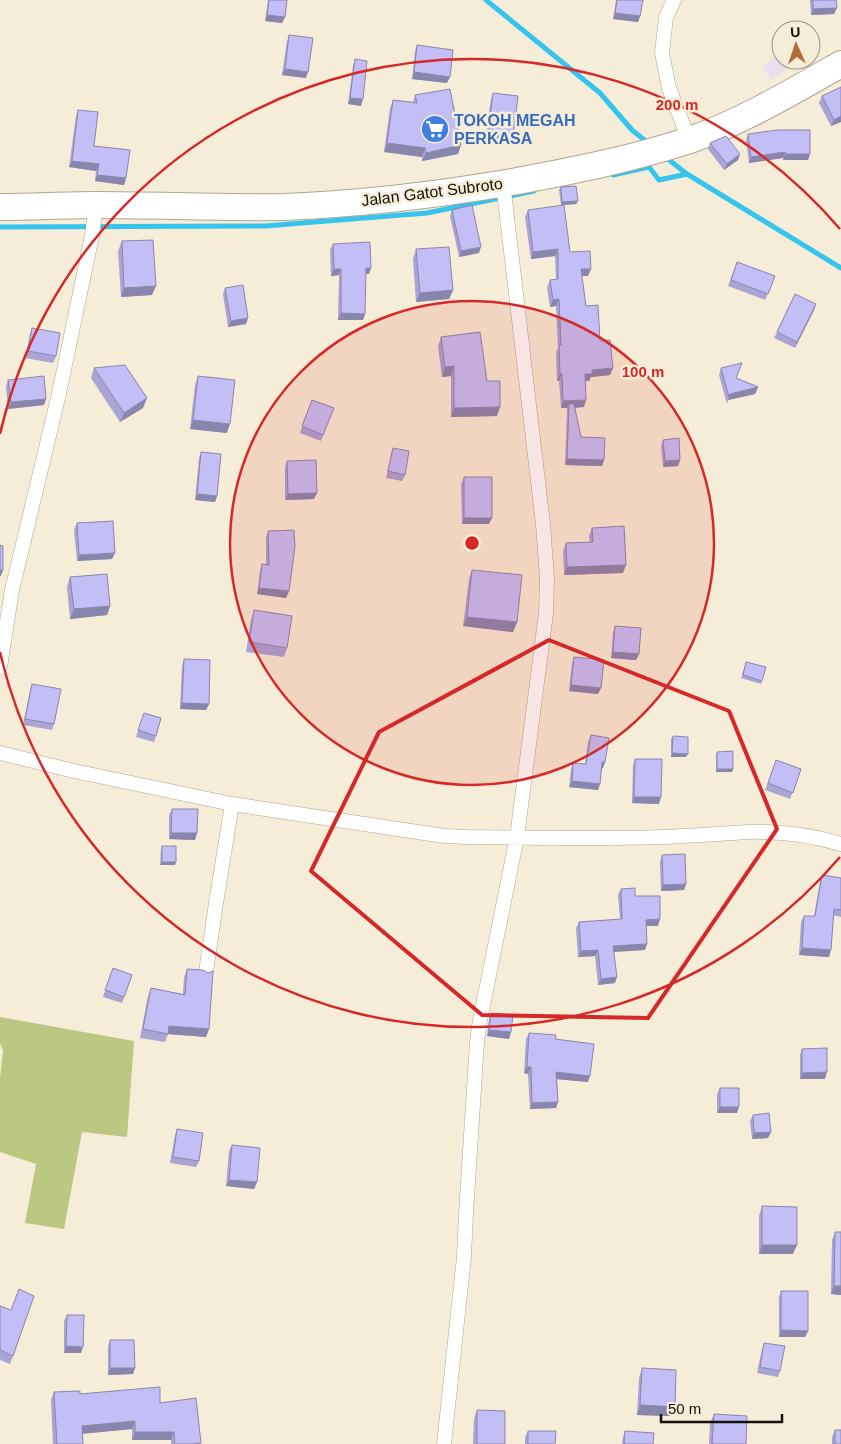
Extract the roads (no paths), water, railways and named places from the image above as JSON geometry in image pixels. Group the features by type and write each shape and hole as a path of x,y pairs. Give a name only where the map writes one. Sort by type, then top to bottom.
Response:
{"highway":[{"name":"Jalan Gatot Subroto","path":"0,207 95,212 304,206 423,195 504,192 565,173 683,141 736,121 771,104 841,64"}],"street":[{"path":"674,0 666,17 662,53 683,141"},
{"path":"444,1444 464,1257 477,1042 517,837 546,613 543,524 504,192"},
{"path":"0,667 12,590 58,398 92,236 95,212"},
{"path":"0,753 74,771 232,804 444,836 468,838 635,838 748,832 824,839 841,844"},
{"path":"206,972 232,804"}],"waterway":[{"path":"486,0 600,93 632,130 648,143"},
{"path":"664,156 687,174 841,268"},
{"path":"613,175 649,167 659,180 687,174"},
{"path":"0,227 265,226 427,213 534,191"}],"place":[{"name":"TOKOH MEGAH PERKASA","path":"435,129"}]}
